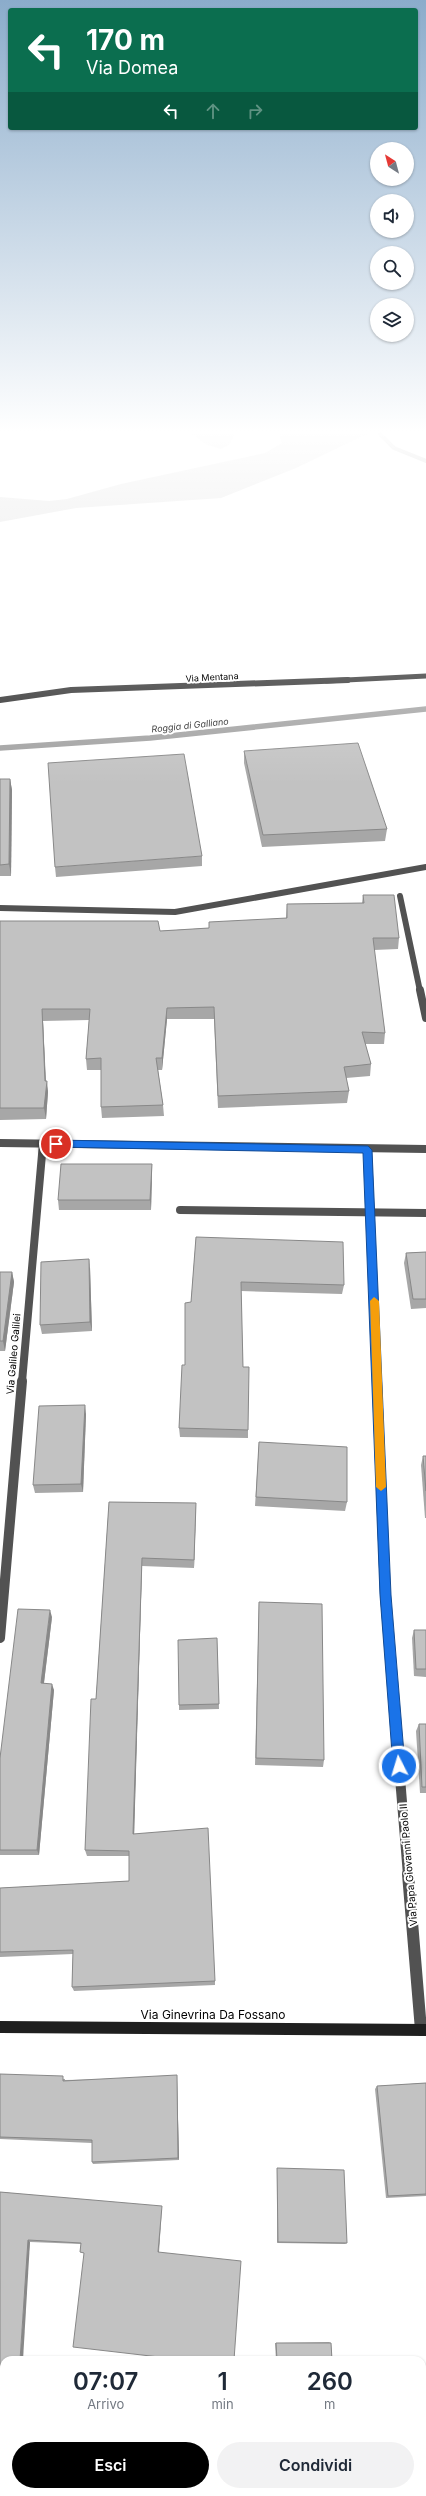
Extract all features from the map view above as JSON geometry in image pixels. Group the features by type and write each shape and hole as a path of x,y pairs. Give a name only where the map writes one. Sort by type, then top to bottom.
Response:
{"street":[{"name":"Via Mentana","path":"0,700 71,690 187,687 426,676"},
{"path":"0,908 175,912 426,867"},
{"path":"400,896 426,1018"},
{"path":"0,1143 368,1150 426,1149"},
{"name":"Via Galileo Galilei","path":"0,1638 42,1143"},
{"name":"Via Papa Giovanni Paolo II","path":"368,1150 385,1595 424,2030"},
{"path":"180,1210 371,1211 426,1213"},
{"name":"Via Ginevrina Da Fossano","path":"0,2027 424,2030"}],"building":[{"path":"358,743 387,829 263,835 244,751"},
{"path":"184,754 202,856 55,867 48,763"},
{"path":"0,779 10,779 9,864 0,865"},
{"path":"363,895 394,895 399,938 373,938 385,1033 362,1032 371,1064 344,1067 349,1091 218,1096 214,1007 167,1008 162,1058 156,1058 163,1105 101,1107 101,1058 86,1059 90,1009 42,1009 45,1081 47,1081 44,1108 0,1108 0,921 158,921 160,931 209,928 209,922 287,918 287,904 364,903"},
{"path":"61,1164 152,1164 150,1200 58,1200"},
{"path":"196,1237 343,1242 344,1285 241,1282 243,1367 249,1367 248,1430 179,1428 182,1365 185,1365 185,1303 191,1302"},
{"path":"426,1252 426,1299 413,1299 406,1253"},
{"path":"89,1259 90,1322 40,1325 41,1262"},
{"path":"0,1272 12,1272 3,1341 0,1341"},
{"path":"85,1405 81,1484 33,1485 39,1406"},
{"path":"259,1442 347,1447 347,1502 256,1497"},
{"path":"423,1456 426,1456 426,1491"},
{"path":"109,1502 196,1503 194,1560 142,1558 133,1834 208,1828 215,1981 72,1987 73,1950 0,1952 0,1888 129,1881 129,1851 85,1850 91,1699 96,1699"},
{"path":"259,1602 322,1604 324,1760 256,1758"},
{"path":"18,1609 50,1610 41,1683 52,1684 37,1850 0,1850 0,1758"},
{"path":"414,1630 426,1630 426,1669 416,1669"},
{"path":"217,1638 219,1704 179,1705 178,1640"},
{"path":"419,1724 426,1724 426,1787 422,1787"},
{"path":"0,2074 63,2076 63,2081 177,2075 178,2158 92,2162 92,2140 0,2137"},
{"path":"426,2083 426,2194 388,2196 377,2086"},
{"path":"277,2168 344,2170 347,2243 278,2242"},
{"path":"0,2192 162,2206 158,2252 241,2261 234,2356 151,2356 73,2347 84,2253 80,2252 81,2243 28,2240 20,2356 0,2356"},
{"path":"276,2343 331,2343 332,2356 277,2356"}],"waterway":[{"name":"Roggia di Galliano","path":"0,748 150,738 426,709"}],"slow traffic":[{"path":"374,1301 381,1487"}],"route":[{"path":"56,1144 125,1144 368,1150 385,1595 399,1766"}]}
